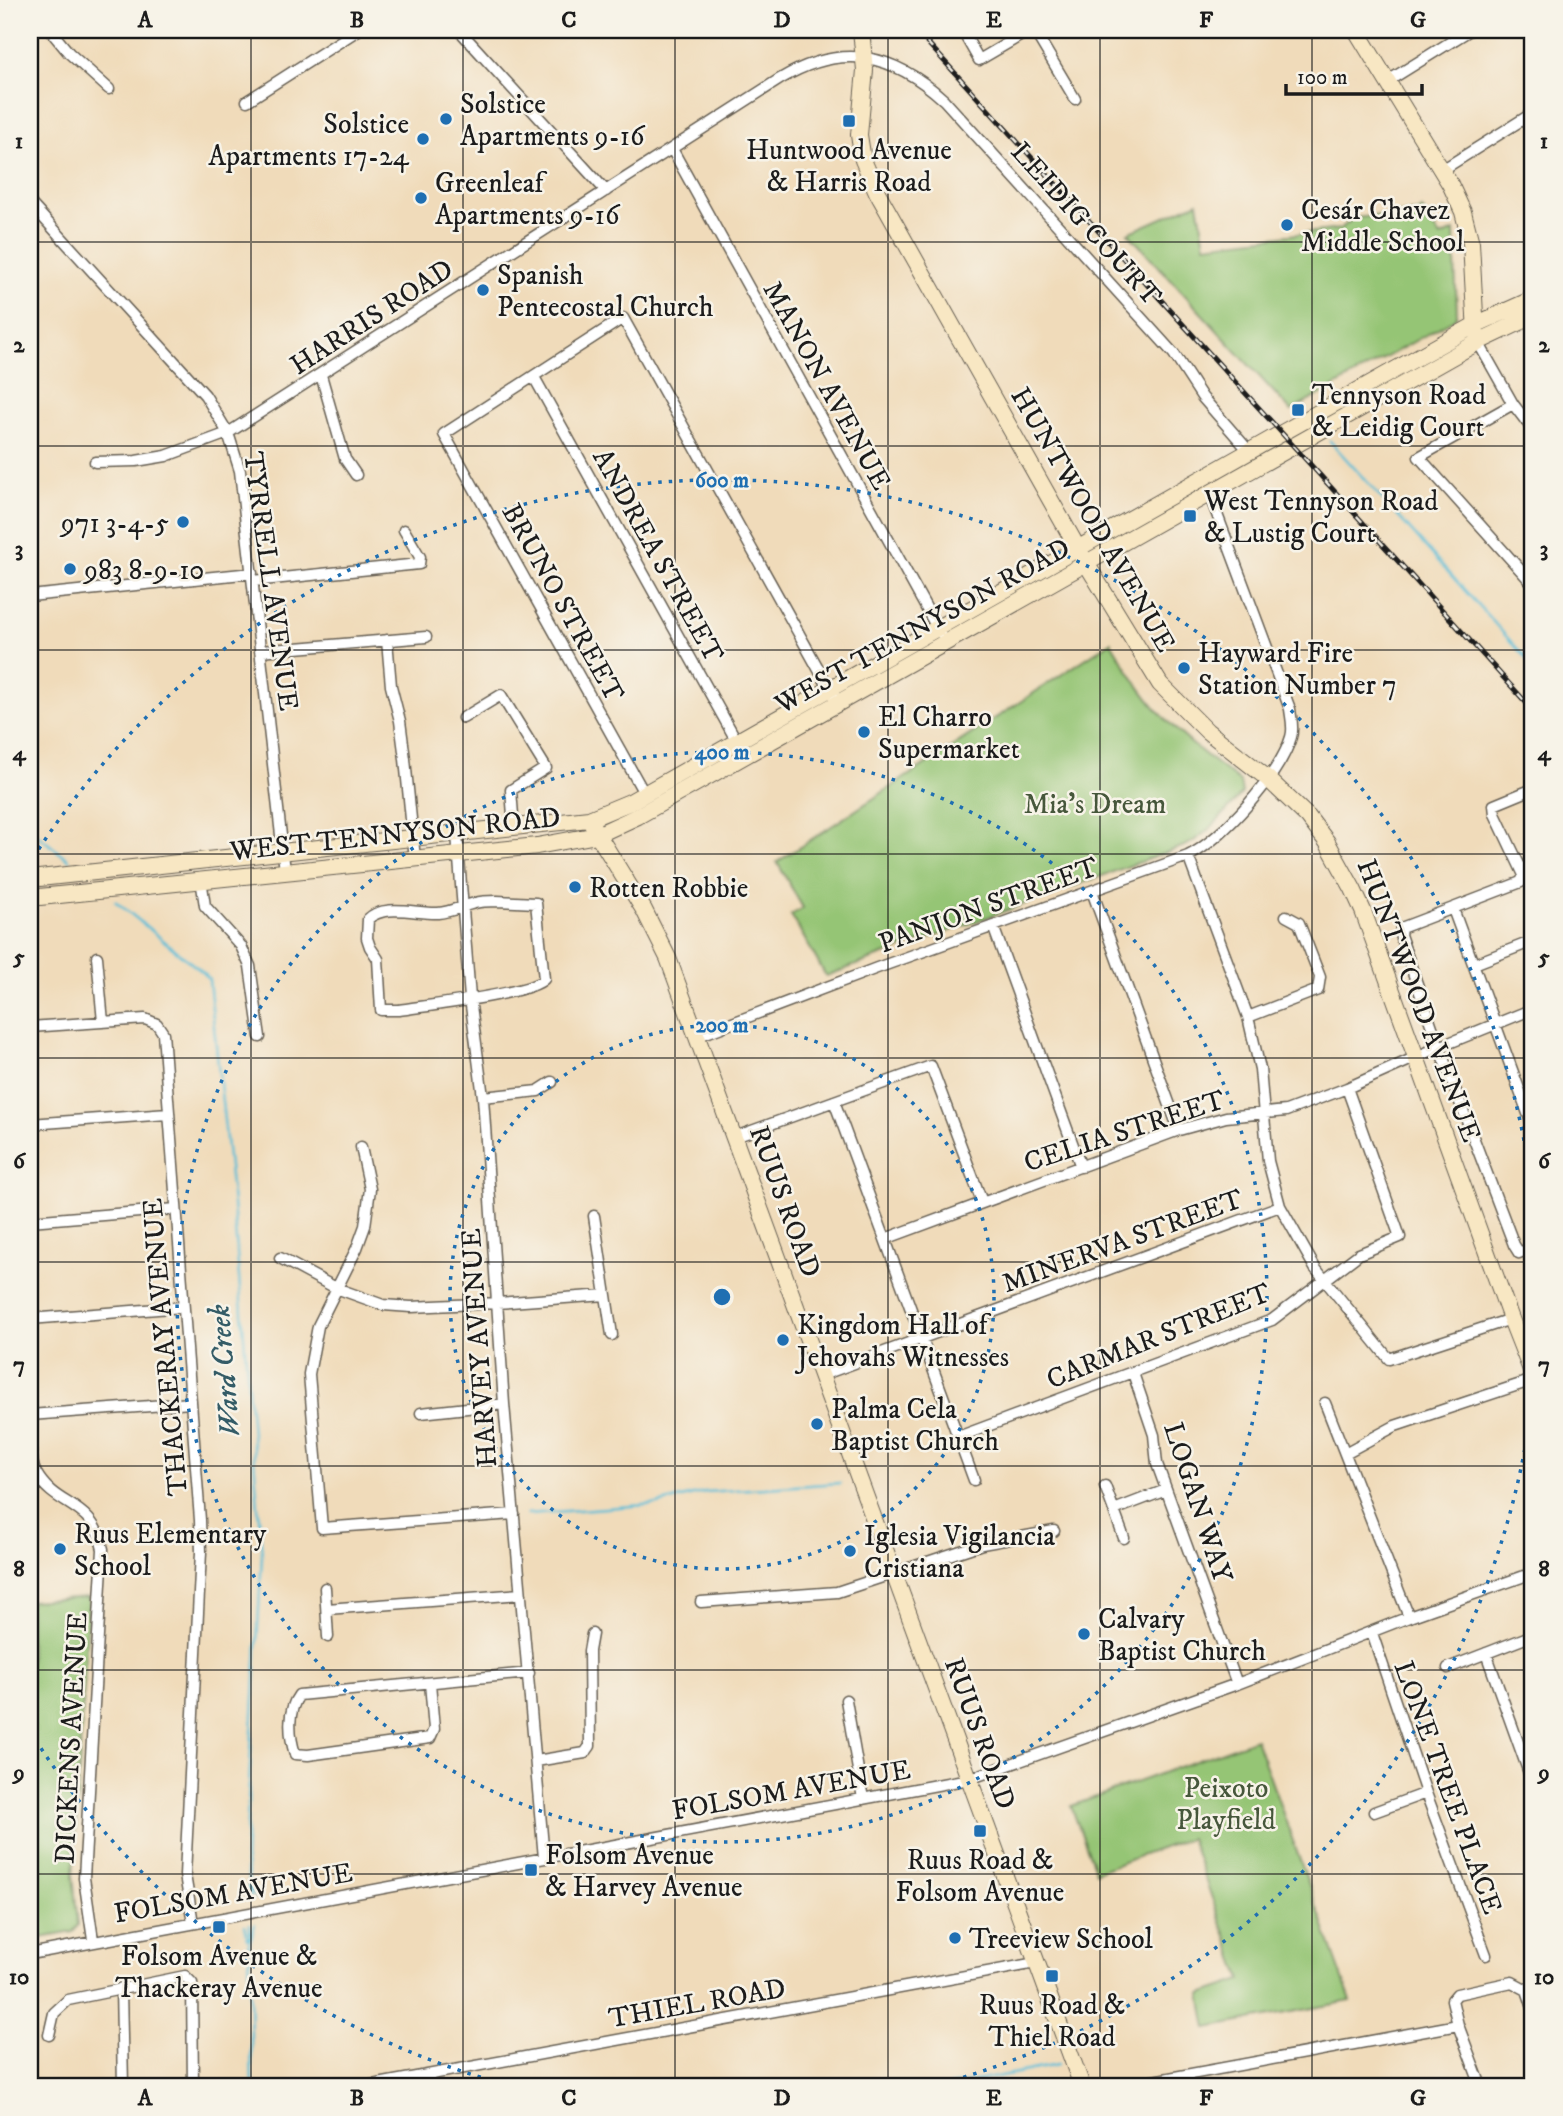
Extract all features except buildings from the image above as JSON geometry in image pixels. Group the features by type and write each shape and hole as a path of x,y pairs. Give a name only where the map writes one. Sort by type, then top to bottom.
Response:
{"main road":[{"name":"HUNTWOOD AVENUE","path":"861,30 865,58 859,135 863,160 869,175 1081,556 1160,684 1207,731 1267,778 1308,817 1342,868 1363,911 1533,1377"},
{"path":"1356,30 1457,198 1468,228 1478,342"},
{"name":"WEST TENNYSON ROAD","path":"30,898 550,845 597,835 638,816 945,642 1248,452 1475,325 1533,299"},
{"name":"WEST TENNYSON ROAD","path":"30,879 589,818 630,802 937,628 1209,494 1478,342 1533,316"},
{"name":"RUUS ROAD","path":"589,818 644,910 668,957 1082,2086"}],"street":[{"path":"50,30 69,53 109,89"},
{"path":"247,101 358,30"},
{"path":"459,30 606,191"},
{"path":"962,30 979,60 1032,30 1076,99"},
{"path":"1388,82 1470,30"},
{"name":"HARRIS ROAD","path":"95,462 136,461 166,456 228,433 791,72 832,58 865,58"},
{"name":"LEIDIG COURT","path":"865,58 879,59 906,70 944,100 1174,354 1202,397 1248,452"},
{"path":"1442,170 1533,113"},
{"name":"MANON AVENUE","path":"672,149 945,642"},
{"name":"TYRRELL AVENUE","path":"30,203 205,395 228,433 240,471 285,872"},
{"path":"534,377 623,318 837,703"},
{"path":"1478,342 1513,404 1533,430"},
{"path":"321,375 345,459 356,475"},
{"name":"BRUNO STREET","path":"534,377 444,434 643,793"},
{"name":"ANDREA STREET","path":"534,377 745,755"},
{"path":"1513,404 1419,457 1533,584"},
{"name":"PANJON STREET","path":"698,1036 1188,856 1216,838 1281,760 1293,734 1290,709 1209,494"},
{"path":"30,596 419,564 420,557 404,530"},
{"path":"260,651 426,637"},
{"path":"387,640 391,686 400,721 405,758 415,859"},
{"path":"463,718 501,695 546,768 511,790 514,828"},
{"path":"1533,791 1494,805 1495,814 1524,874 1521,882 1401,928 1399,935 1514,1245 1519,1253 1533,1247"},
{"name":"HARVEY AVENUE","path":"457,834 470,998 482,1097 504,1404 544,1858"},
{"path":"1188,856 1248,1017 1260,1069 1268,1161 1280,1206 1315,1268 1389,1359 1511,1319"},
{"path":"201,880 205,906 241,946 250,966 260,1037"},
{"path":"1092,891 1180,1130"},
{"path":"497,901 536,903 544,979 540,983 505,993 399,1010 381,1010 378,959 367,937 368,919 381,911 438,913 463,909 473,903 497,901"},
{"path":"1452,909 1533,1127"},
{"path":"1248,1017 1318,990 1320,977 1299,923 1286,916"},
{"path":"993,926 1081,1167"},
{"path":"1474,964 1533,941"},
{"path":"97,957 103,1022"},
{"name":"CELIA STREET","path":"885,1239 1180,1130 1226,1117 1286,1111 1533,1009"},
{"name":"THACKERAY AVENUE","path":"30,1027 145,1020 157,1024 163,1033 201,1552 184,1875 192,1923"},
{"path":"735,1137 931,1066 982,1202"},
{"path":"482,1097 538,1091 552,1082"},
{"name":"CARMAR STREET","path":"958,1437 1272,1320 1359,1254 1400,1237 1347,1088"},
{"path":"834,1101 974,1480"},
{"path":"30,1124 168,1114"},
{"path":"361,1147 370,1189 365,1226 357,1248 318,1326 309,1374 322,1528 513,1514"},
{"name":"MINERVA STREET","path":"822,1375 1280,1206"},
{"path":"30,1221 176,1209"},
{"path":"594,1216 612,1335"},
{"path":"280,1258 336,1288 383,1305 411,1307 606,1295"},
{"path":"30,1319 183,1307"},
{"name":"LOGAN WAY","path":"1133,1373 1154,1435 1157,1464 1237,1684"},
{"path":"1345,1453 1395,1426 1533,1377"},
{"path":"30,1415 191,1403"},
{"path":"1325,1403 1409,1617"},
{"path":"421,1413 504,1404"},
{"name":"DICKENS AVENUE","path":"30,1441 35,1471 44,1485 82,1511 93,1522 100,1534 103,1549 84,1878 93,1940"},
{"path":"1105,1486 1124,1538"},
{"path":"1114,1510 1166,1490"},
{"path":"701,1602 836,1592 982,1544 1054,1531"},
{"name":"FOLSOM AVENUE","path":"30,1954 93,1940 969,1779 1237,1684 1409,1617 1533,1573"},
{"path":"325,1588 328,1637"},
{"path":"327,1609 521,1594"},
{"name":"LONE TREE PLACE","path":"1371,1633 1486,1955"},
{"path":"536,1761 585,1752 590,1746 589,1651 592,1634"},
{"path":"1448,1668 1533,1635"},
{"path":"1486,1653 1533,1784"},
{"path":"430,1682 434,1729 430,1738 308,1755 295,1754 289,1738 293,1703 299,1695 430,1682 529,1673"},
{"path":"846,1700 863,1799"},
{"path":"1374,1812 1426,1793"},
{"name":"THIEL ROAD","path":"367,2086 1036,1963"},
{"path":"49,2035 54,2014 68,2000 185,1976 192,1983 193,2086"},
{"path":"1481,2086 1458,2025 1452,2000 1457,1994 1513,1982 1527,1990 1533,2008"},
{"path":"121,1988 123,2086"},
{"path":"1142,2085 1458,2025"}],"green space":[{"path":"1198,202 1205,245 1340,229 1354,218 1417,212 1422,209 1440,237 1454,231 1457,315 1291,411 1128,233"},
{"name":"Mia's Dream","path":"1111,642 1140,688 1161,714 1189,741 1240,782 1242,793 1210,828 1187,845 826,976 791,915 803,908 777,862"},
{"path":"89,1597 73,1875 78,1925 73,1932 30,1940 30,1601"},
{"name":"Peixoto Playfield","path":"1256,1739 1351,2001 1207,2028 1201,1994 1242,1980 1190,1838 1096,1872 1071,1806"}],"waterway":[{"path":"1330,441 1533,666"},
{"name":"Ward Creek","path":"30,829 69,860"},
{"name":"Ward Creek","path":"115,901 209,980 233,1204 262,1555 245,1857 249,1882 256,1898"},
{"path":"527,1514 658,1504 705,1492 840,1483"},
{"name":"Ward Creek","path":"246,1900 249,1882"},
{"name":"Ward Creek","path":"249,1885 251,1899"},
{"name":"Ward Creek","path":"250,1924 250,1938"},
{"name":"Ward Creek","path":"252,2086 249,1945 255,1924"},
{"name":"Ward Creek","path":"245,1925 248,1939"},
{"path":"951,2086 1057,2065"}],"railway":[{"path":"916,30 1533,710"}],"place":[{"name":"Solstice Apartments 9-16","path":"446,119"},
{"name":"Huntwood Avenue & Harris Road","path":"849,121"},
{"name":"Solstice Apartments 17-24","path":"423,139"},
{"name":"Greenleaf Apartments 9-16","path":"421,198"},
{"name":"Cesár Chavez Middle School","path":"1287,225"},
{"name":"Spanish Pentecostal Church","path":"483,290"},
{"name":"Tennyson Road & Leidig Court","path":"1298,410"},
{"name":"West Tennyson Road & Lustig Court","path":"1190,516"},
{"name":"971 3-4-5","path":"183,522"},
{"name":"983 8-9-10","path":"70,569"},
{"name":"Hayward Fire Station Number 7","path":"1184,668"},
{"name":"El Charro Supermarket","path":"864,732"},
{"name":"Rotten Robbie","path":"575,887"},
{"name":"Kingdom Hall of Jehovahs Witnesses","path":"783,1340"},
{"name":"Palma Cela Baptist Church","path":"817,1424"},
{"name":"Ruus Elementary School","path":"60,1549"},
{"name":"Iglesia Vigilancia Cristiana","path":"850,1551"},
{"name":"Calvary Baptist Church","path":"1084,1634"},
{"name":"Ruus Road & Folsom Avenue","path":"980,1831"},
{"name":"Folsom Avenue & Harvey Avenue","path":"531,1870"},
{"name":"Folsom Avenue & Thackeray Avenue","path":"219,1927"},
{"name":"Treeview School","path":"955,1938"},
{"name":"Ruus Road & Thiel Road","path":"1052,1976"}]}
